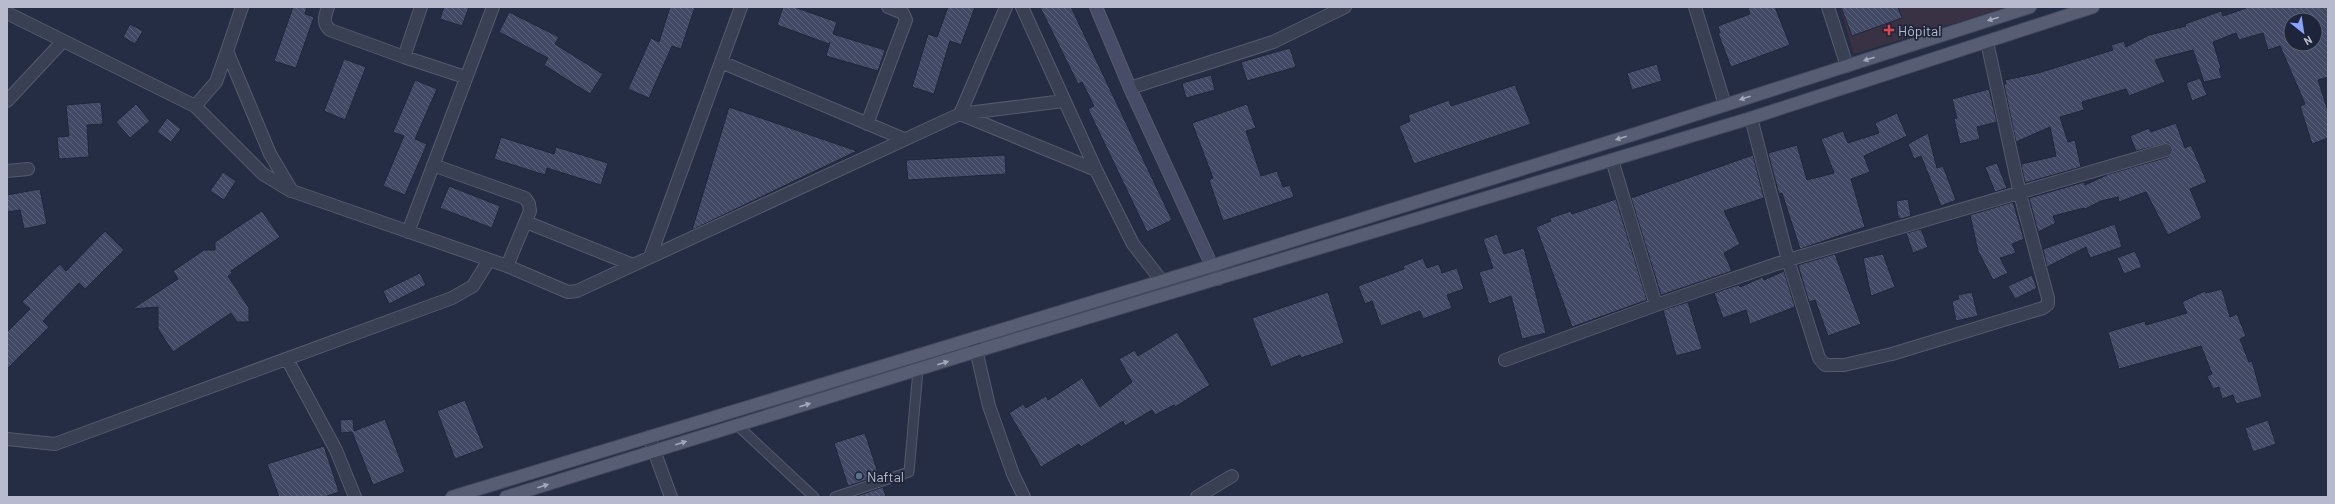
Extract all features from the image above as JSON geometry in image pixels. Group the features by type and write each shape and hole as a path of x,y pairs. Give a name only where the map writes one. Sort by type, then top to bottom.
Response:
{"main road":[{"path":"1096,7 1130,88 1218,279"},
{"path":"452,497 1211,266 1725,105 2030,7"},
{"path":"506,497 977,351 1751,118 2093,7"}],"street":[{"path":"195,106 216,82 242,7"},
{"path":"328,7 324,21 330,30 465,77"},
{"path":"404,57 421,7"},
{"path":"408,232 465,77 493,7"},
{"path":"650,257 741,7"},
{"path":"867,124 906,20 903,13 888,7"},
{"path":"960,114 1006,7"},
{"path":"1022,7 1063,101 1133,244 1161,280"},
{"path":"1130,88 1273,42 1345,7"},
{"path":"1695,7 1725,105"},
{"path":"1828,7 1847,66"},
{"path":"7,13 195,106 263,174 292,191 507,266 568,292 577,291 960,114 1063,101"},
{"path":"7,101 63,41"},
{"path":"1751,118 1788,260 1819,358 1825,365 1844,365 1892,354 2043,308 2048,304 2020,194 1987,42"},
{"path":"227,51 270,154 292,191"},
{"path":"721,62 904,139"},
{"path":"960,114 1096,170"},
{"path":"1505,360 1656,305 1788,260 2020,194 2166,150"},
{"path":"1612,160 1656,305"},
{"path":"433,165 525,198 530,204 526,222 507,266"},
{"path":"7,171 28,169"},
{"path":"526,222 633,265"},
{"path":"7,440 55,444 452,298 473,286 489,260"},
{"path":"973,338 988,406 1013,474 1024,497"},
{"path":"287,359 336,450 355,497"},
{"path":"649,437 672,497"},
{"path":"1197,497 1232,476"}],"lane":[{"path":"835,497 909,472 918,370"},
{"path":"738,426 814,497"}],"shaded area":[{"name":"Hôpital","path":"1840,7 2007,7 1854,54"}],"building":[{"path":"293,7 307,7 305,14 314,17 296,68 274,61"},
{"path":"444,7 469,7 462,26 440,19"},
{"path":"670,7 695,7 681,49 672,46 649,98 628,89 651,38 659,42"},
{"path":"783,7 794,7 837,22 833,34 885,50 878,71 826,56 830,42 829,44 777,25"},
{"path":"948,7 975,7 961,45 950,41 934,94 912,87 928,34 937,37"},
{"path":"1040,7 1071,7 1172,220 1147,232 1088,109 1094,106 1082,82 1078,84"},
{"path":"1748,7 1775,7 1790,45 1731,67 1718,33 1720,33 1718,26 1750,14"},
{"path":"1841,7 1898,7 1902,18 1852,36"},
{"path":"2249,7 2328,7 2328,77 2318,80 2328,111 2328,138 2312,144 2300,106 2305,104 2280,46 2268,50 2263,33 2239,40 2236,33 2213,42 2221,68 2219,69 2222,78 2204,82 2193,50 2155,60 2165,82 2129,96 2126,89 2082,102 2084,110 2060,117 2068,142 2075,140 2081,167 2025,183 2021,164 2056,156 2050,127 2016,142 2004,85 2006,84 2005,80 2038,73 2113,50 2111,45 2124,41 2126,47 2149,35 2186,26 2185,24 2221,11 2223,16"},
{"path":"509,12 559,37 555,44 603,74 590,94 544,65 548,58 499,32"},
{"path":"130,24 143,31 135,44 123,37"},
{"path":"1290,48 1296,67 1247,81 1241,62"},
{"path":"344,59 366,67 345,120 324,111"},
{"path":"1657,64 1662,81 1632,90 1627,73"},
{"path":"1211,75 1215,90 1186,98 1182,83"},
{"path":"2200,78 2207,95 2192,101 2186,83"},
{"path":"415,80 437,89 415,139 427,144 405,195 383,186 404,136 393,132"},
{"path":"1515,85 1531,124 1414,164 1399,126 1410,121 1408,115 1449,100 1451,106"},
{"path":"1989,89 1997,122 1977,127 1980,139 1960,144 1954,119 1957,118 1952,99"},
{"path":"101,102 103,124 87,125 89,157 59,159 57,137 69,136 66,105"},
{"path":"136,104 150,121 130,138 116,122"},
{"path":"1247,104 1256,128 1246,131 1261,176 1277,171 1283,187 1290,185 1294,197 1223,221 1209,180 1213,178 1192,123"},
{"path":"729,107 857,151 692,230"},
{"path":"1897,113 1907,136 1864,156 1870,172 1851,179 1865,227 1800,249 1782,193 1779,194 1768,153 1797,145 1807,180 1834,173 1821,139 1843,131 1848,143 1879,133 1875,123"},
{"path":"167,118 181,129 171,142 157,132"},
{"path":"2176,123 2185,148 2191,145 2207,182 2190,189 2202,218 2168,235 2146,192 2119,202 2118,197 2101,201 2085,209 2053,216 2056,223 2038,232 2029,198 2084,182 2085,185 2109,174 2168,157 2173,151 2171,145 2168,143 2136,151 2130,136 2149,128 2151,132"},
{"path":"1928,133 1937,168 1943,166 1956,200 1941,206 1921,156 1914,159 1908,144"},
{"path":"501,137 554,154 556,147 608,163 601,185 547,168 545,175 494,159"},
{"path":"1005,155 1006,174 908,180 906,160"},
{"path":"1753,155 1764,198 1724,211 1740,244 1724,253 1732,271 1661,295 1631,198"},
{"path":"1997,163 2007,188 1995,192 1985,167"},
{"path":"223,172 236,181 224,200 210,191"},
{"path":"449,186 500,206 492,228 440,208"},
{"path":"40,189 47,224 24,229 20,210 7,212 7,195"},
{"path":"1616,199 1647,300 1572,327 1536,227 1551,221 1550,218 1571,211 1572,214"},
{"path":"1908,199 1911,216 1901,219 1898,217 1896,201"},
{"path":"2013,202 2024,239 2012,244 2016,253 2000,258 2008,273 1993,280 1978,251 1970,215"},
{"path":"262,211 280,237 231,271 232,273 228,276 249,308 249,322 237,322 231,313 173,352 158,329 158,307 132,309 178,279 173,271 204,250 215,250 215,242"},
{"path":"2115,224 2122,247 2090,258 2086,247 2047,267 2043,249"},
{"path":"1921,229 1928,247 1913,253 1906,233"},
{"path":"105,231 124,250 85,289 79,283 43,321 49,327 7,369 7,332 30,309 22,302 60,264 66,271"},
{"path":"1497,234 1504,254 1524,248 1546,333 1522,339 1511,296 1489,304 1479,272 1493,268 1483,239"},
{"path":"2135,251 2142,267 2124,274 2117,258"},
{"path":"1835,254 1861,324 1828,336 1815,300 1809,302 1798,265"},
{"path":"1883,254 1895,287 1871,296 1863,258"},
{"path":"1423,258 1427,268 1439,264 1442,273 1457,268 1464,289 1447,295 1452,308 1423,319 1420,311 1381,326 1372,301 1365,304 1358,286 1404,269 1403,266"},
{"path":"1784,271 1795,307 1750,324 1746,310 1723,318 1714,293 1738,285 1740,287 1763,277 1764,280"},
{"path":"420,273 426,285 389,304 383,291"},
{"path":"2032,275 2037,288 2015,299 2008,286"},
{"path":"2222,289 2230,317 2237,314 2246,336 2240,339 2249,362 2252,361 2262,397 2236,404 2233,395 2222,399 2219,387 2213,389 2207,376 2212,374 2201,346 2119,369 2108,332 2145,321 2146,325 2187,313 2182,302 2205,291 2206,293"},
{"path":"1328,292 1344,343 1301,358 1300,355 1271,367 1252,318"},
{"path":"1972,292 1978,316 1956,321 1952,301 1959,299 1958,295"},
{"path":"1688,302 1702,349 1676,356 1663,310"},
{"path":"1177,332 1210,385 1175,407 1174,405 1155,415 1152,410 1125,426 1123,421 1081,447 1079,444 1041,467 1009,413 1023,404 1026,408 1046,396 1048,400 1082,378 1100,407 1132,382 1119,359 1135,350 1138,356"},
{"path":"465,400 484,448 455,459 437,411"},
{"path":"353,419 354,431 385,419 405,472 373,485 352,432 341,433 340,420"},
{"path":"2268,420 2276,444 2253,452 2245,428"},
{"path":"865,433 879,476 848,486 834,443"},
{"path":"324,446 339,492 324,497 279,497 267,464"},
{"path":"883,487 886,497 854,497"}],"place":[{"name":"Hôpital","path":"1889,30"},
{"name":"Naftal","path":"859,476"}]}
